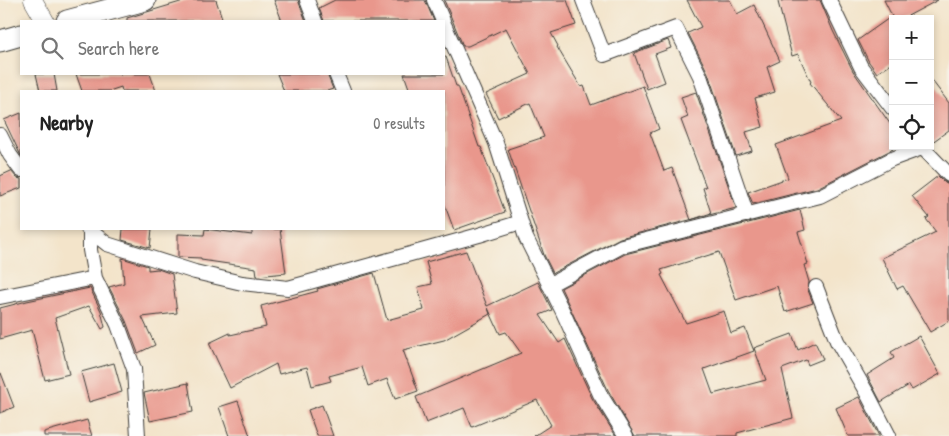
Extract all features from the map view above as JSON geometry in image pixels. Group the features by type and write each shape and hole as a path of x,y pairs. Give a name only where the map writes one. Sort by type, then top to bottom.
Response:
{"main road":[{"path":"71,20 145,0"},
{"path":"0,41 20,34"}],"street":[{"path":"34,0 44,20"},
{"path":"307,0 315,20"},
{"path":"434,0 442,20"},
{"path":"583,0 604,56 676,28 700,76 747,215"},
{"path":"829,0 862,67 891,105"},
{"path":"445,28 496,143 526,238 600,394 626,436"},
{"path":"336,75 343,90"},
{"path":"0,135 10,156 20,169"},
{"path":"549,285 622,246 820,196 892,159 914,150"},
{"path":"925,150 949,175"},
{"path":"89,230 107,244 195,272 242,282 288,288 521,222"},
{"path":"89,230 95,278 118,325 134,370 138,436"},
{"path":"0,297 95,278"},
{"path":"816,287 837,341 889,436"}],"building":[{"path":"187,0 216,0 223,20 127,20 127,18"},
{"path":"274,0 298,0 306,20 282,20"},
{"path":"335,0 425,0 434,20 324,20 319,8"},
{"path":"444,0 567,0 576,25 551,33 557,47 581,87 584,86 591,105 643,86 659,129 650,133 664,171 672,168 691,220 620,238 553,273 544,255 508,149 544,137 530,103 498,118 486,94 530,74 506,28 468,46 463,46"},
{"path":"687,0 730,0 737,14 754,5 780,61 767,67 775,92 755,98 763,127 746,132 752,151 736,156 708,73 688,33 701,27"},
{"path":"785,0 820,0 853,71 889,122 889,150 891,150 817,188 753,204 748,192 788,178 776,145 841,121 810,83 798,54 792,56 778,2"},
{"path":"884,0 938,0 910,15 892,15"},
{"path":"889,18 889,65 877,73 858,40"},
{"path":"668,40 671,48 655,54 665,82 647,89 634,53"},
{"path":"446,57 505,212 454,230 445,206 445,90 410,90 404,75 445,75"},
{"path":"36,75 54,75 57,90 40,90"},
{"path":"76,75 150,75 156,90 122,90 121,87 112,90 82,90"},
{"path":"277,75 327,75 333,89 330,90 284,90"},
{"path":"934,83 949,103 949,130 934,141"},
{"path":"696,92 736,208 695,219 711,213 703,188 706,187 681,120 688,117 681,97"},
{"path":"20,113 20,154 4,120"},
{"path":"11,171 20,179 20,188 0,196 0,176"},
{"path":"938,176 949,184 949,321 930,332 903,286 897,289 882,258 936,232 926,219 929,217 912,196"},
{"path":"800,210 805,230 798,232 808,264 804,265 809,282 808,290 813,303 785,312 777,286 736,300 719,252 661,270 663,274 661,275 686,323 724,311 731,333 745,328 754,351 704,369 713,394 766,380 754,348 792,334 798,350 815,342 823,359 808,365 806,360 782,369 793,418 737,433 737,436 635,436 608,390 561,288 625,254"},
{"path":"123,230 152,230 150,248 122,240"},
{"path":"205,230 252,235 252,230 280,230 286,273 257,276 256,268 201,260 201,258 178,257 178,234 204,235"},
{"path":"466,251 487,306 538,282 552,310 540,315 559,343 565,339 592,398 616,436 534,436 551,425 537,400 472,427 464,408 426,423 416,397 521,353 506,332 500,334 488,308 490,314 444,340 403,350 418,391 395,399 387,379 368,386 362,367 329,376 331,381 312,386 307,367 279,374 276,364 230,388 209,343 230,333 230,335 266,327 261,306 318,291 317,289 374,273 387,320 424,310 418,287 432,284 426,262"},
{"path":"122,258 148,266 148,270 158,269 172,274 177,313 142,317 155,345 138,353 126,321 109,287 124,283"},
{"path":"90,288 101,311 105,327 102,329 89,306 55,318 69,374 45,380 32,330 0,339 0,308"},
{"path":"919,336 940,374 912,390 909,385 881,402 867,375 894,358 891,352"},
{"path":"114,363 122,392 89,402 81,372"},
{"path":"0,373 14,407 0,413"},
{"path":"188,383 193,412 150,421 144,393"},
{"path":"859,397 879,436 848,436 836,408"},
{"path":"238,401 250,436 229,436 219,407"},
{"path":"322,405 333,436 317,436 308,410"},
{"path":"87,420 92,436 44,436 44,432"}]}
